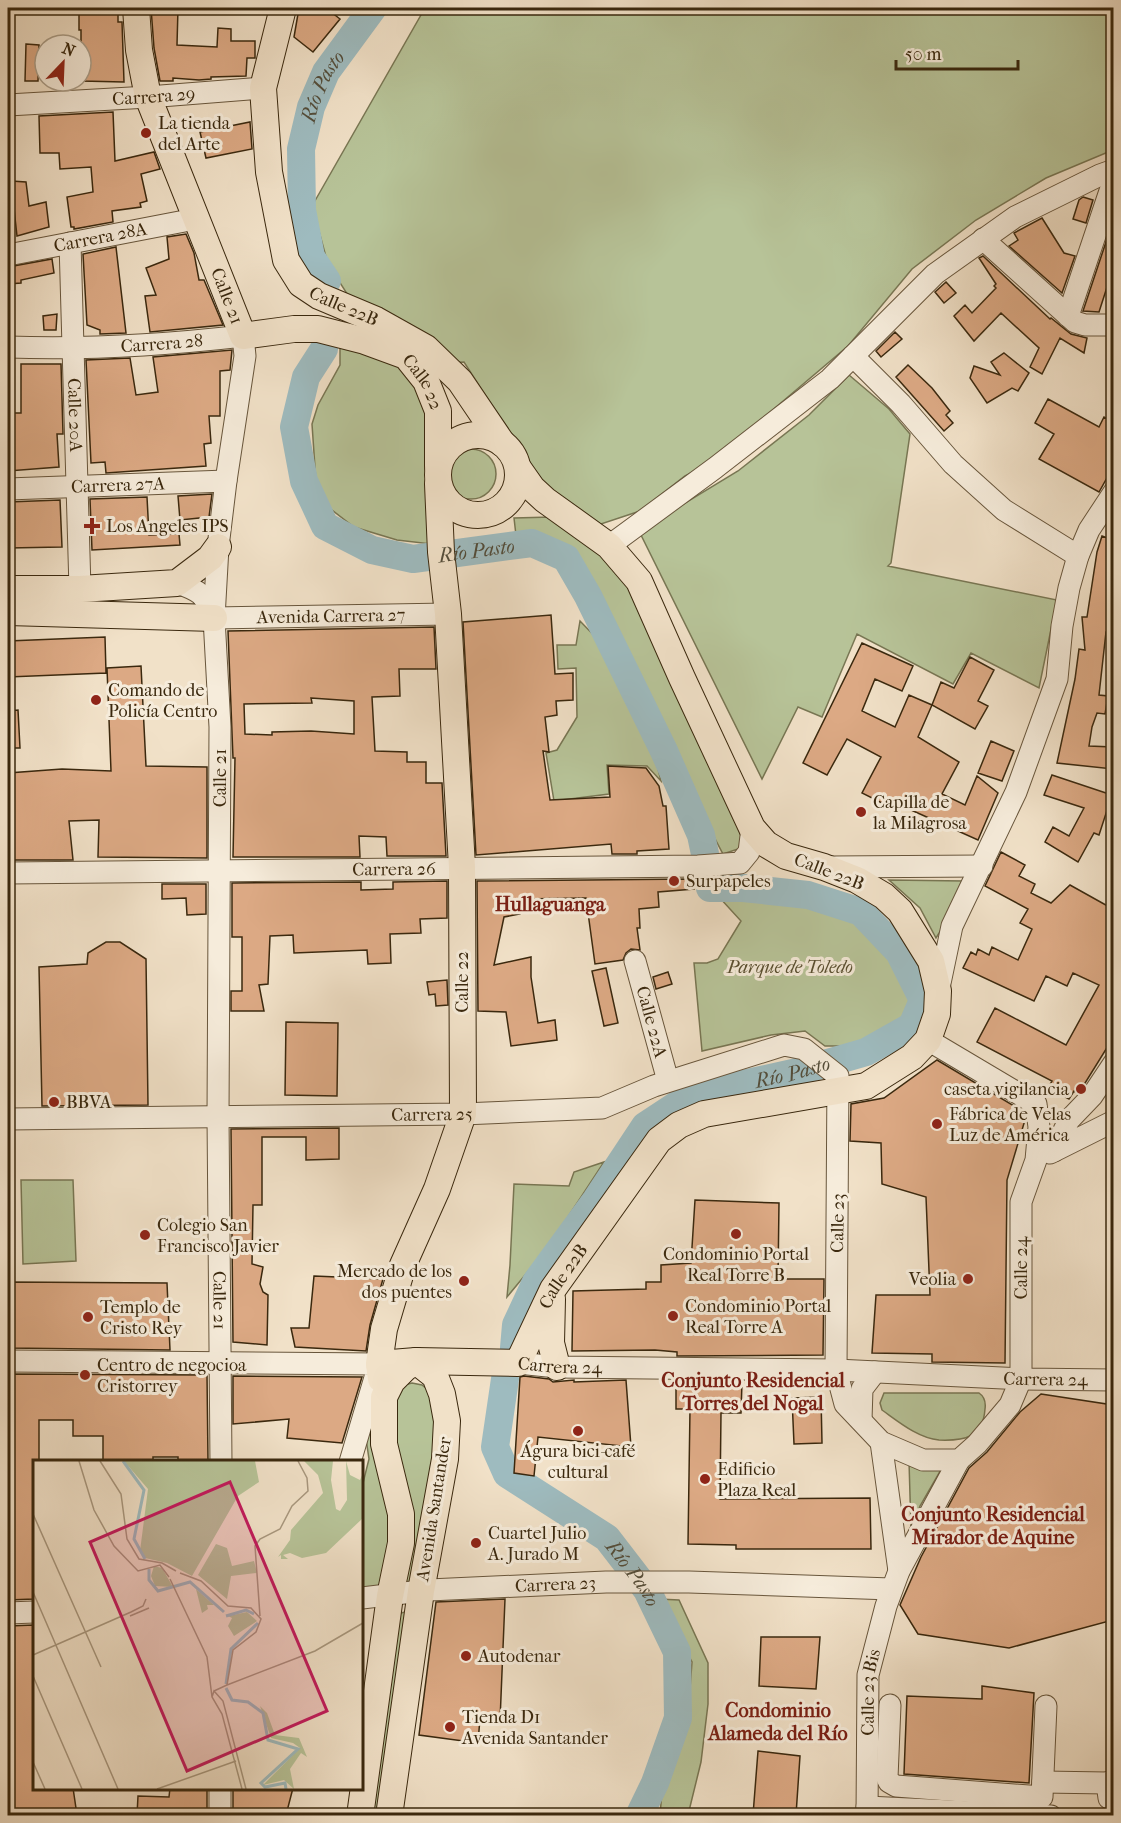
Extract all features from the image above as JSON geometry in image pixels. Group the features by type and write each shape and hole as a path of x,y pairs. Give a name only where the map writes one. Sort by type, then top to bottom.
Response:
{"main road":[{"name":"Calle 21","path":"136,8 148,97 243,336"},
{"name":"Calle 22B","path":"283,8 263,88 269,172 286,260 301,284 370,330 426,348 459,381 502,443"},
{"name":"Carrera 28","path":"243,336 294,329 318,329"},
{"name":"Calle 22","path":"318,329 370,330 406,356 426,381 438,411 441,538 448,614 462,867 463,1114 437,1189 403,1265 384,1329 379,1364"},
{"path":"471,435 488,436 502,443 513,455 518,468 518,482 514,495 505,506 493,513 479,516 465,514 452,507 443,497 438,475 445,451 456,440 471,435"},
{"name":"Calle 22B","path":"515,1363 553,1289 659,1140 679,1125 704,1114 839,1084 866,1086 912,1057 928,1040 937,1014 938,991 931,961 900,911 884,897 857,880 786,856 766,844 752,828 639,581 609,546 545,500 532,488 518,468"},
{"path":"8,589 80,589 177,583 210,558 218,547"},
{"name":"Avenida Carrera 27","path":"8,612 214,618"},
{"path":"553,1289 551,1343 557,1366"},
{"path":"384,1397 392,1381 416,1361"},
{"name":"Carrera 24","path":"379,1364 416,1361 515,1363"},
{"name":"Avenida Santander","path":"389,1815 421,1591 445,1460 447,1421 442,1394 435,1376 416,1361"},
{"path":"447,1421 455,1375 476,1362"},
{"name":"Avenida Santander","path":"360,1815 390,1596 401,1543 401,1515 384,1444 384,1397 379,1364"}],"street":[{"name":"Carrera 29","path":"8,105 263,88"},
{"path":"609,546 821,386 935,274 1015,217 1113,170"},
{"path":"1068,316 1113,179"},
{"name":"Carrera 28A","path":"8,255 195,219"},
{"path":"983,239 1075,322 1085,325 1113,325"},
{"name":"Calle 20A","path":"70,243 80,589"},
{"name":"Carrera 28","path":"8,347 72,349 176,344 243,336"},
{"name":"Calle 21","path":"221,1460 218,1116 220,727 214,618 218,547 244,356 243,336"},
{"path":"853,356 901,404 953,464 1004,510 1078,556"},
{"name":"Carrera 27A","path":"8,489 226,481"},
{"path":"938,991 952,926 1016,792 1057,678 1062,626 1078,556 1089,530 1113,492"},
{"path":"177,583 201,593 214,618"},
{"name":"Avenida Carrera 27","path":"214,618 448,614"},
{"name":"Carrera 26","path":"8,873 220,873 462,867 698,866 740,863 749,852 752,828"},
{"path":"824,867 982,866"},
{"name":"Calle 22A","path":"635,961 668,1081"},
{"path":"928,1040 1036,1104 1045,1155"},
{"name":"Carrera 25","path":"8,1119 463,1114 602,1108 668,1081 784,1045 804,1049 839,1084"},
{"path":"1045,1155 1069,1120 1092,1096 1113,1063"},
{"name":"Calle 23","path":"839,1084 836,1370 845,1404 881,1442"},
{"path":"1045,1155 1113,1120"},
{"name":"Calle 24","path":"1021,1379 1021,1202 1045,1155"},
{"name":"Carrera 24","path":"8,1360 379,1364"},
{"name":"Carrera 24","path":"515,1363 557,1366 836,1370 1021,1379 1113,1380"},
{"name":"Calle 22","path":"350,1460 379,1364"},
{"path":"861,1420 862,1389 875,1372"},
{"name":"Calle 23 Bis","path":"867,1811 868,1675 895,1580 959,1460 1010,1405 1021,1379"},
{"path":"881,1442 923,1460 959,1460"},
{"name":"Calle 23 Bis","path":"881,1442 895,1580"},
{"name":"Carrera 23","path":"363,1598 421,1591 606,1582 895,1580"},
{"path":"8,1613 33,1612"},
{"path":"890,1705 887,1778 889,1782 896,1786 1045,1802"},
{"path":"1045,1802 1046,1706"},
{"path":"867,1811 1045,1802 1111,1787"},
{"path":"220,1790 220,1815"}],"green space":[{"path":"425,8 1113,8 1113,150 1046,178 976,220 912,269 848,346 709,464 685,476 640,511 595,526 556,498 528,461 464,362 443,363 358,311 328,264 312,206"},
{"path":"340,342 397,362 417,382 429,415 431,544 397,540 354,527 328,507 316,482 312,424 318,405 340,365"},
{"path":"849,375 889,409 910,434 891,563 888,566 1057,600 1039,688 971,653 953,684 857,634 822,717 798,707 762,779 639,531 738,471 809,415"},
{"path":"466,449 476,449 489,456 496,469 496,479 489,492 476,499 466,499 457,495 450,488 446,479 446,469 450,460 457,453"},
{"path":"552,517 600,548 633,584 748,838 744,847 723,854 566,558 532,543 517,544 514,518"},
{"path":"580,621 607,649 650,736 661,781 647,766 607,765 609,794 554,801 546,753 557,750 577,717 576,668 558,669 557,645 576,645"},
{"path":"889,880 964,881 955,908 936,938 920,908"},
{"name":"Parque de Toledo","path":"729,892 781,898 860,923 883,943 900,971 911,998 906,1017 875,1037 843,1046 825,1046 805,1031 771,1035 702,1051 694,963 707,963 718,959 741,921 719,897"},
{"path":"604,1162 549,1246 507,1297 514,1184 569,1186 574,1172"},
{"path":"21,1180 73,1180 76,1261 23,1264"},
{"path":"412,1383 422,1385 433,1394 437,1433 416,1586 400,1591 393,1398 400,1386"},
{"path":"884,1393 979,1393 985,1402 983,1419 971,1436 956,1440 931,1439 909,1429 882,1410 880,1403"},
{"path":"368,1422 372,1443 394,1515 385,1592 363,1594 363,1483 369,1459 365,1432"},
{"path":"909,1461 942,1468 920,1506 911,1530"},
{"path":"658,1599 679,1600 708,1663 708,1704 701,1762 688,1815 660,1815 662,1792 681,1743 692,1662"},
{"path":"405,1612 407,1616 379,1815 372,1816 399,1617"}],"building":[{"path":"79,8 118,8 118,22 122,22 124,82 93,81 93,33 81,33"},
{"path":"151,8 178,8 177,45 217,47 218,28 231,29 231,41 255,41 255,58 247,58 246,76 211,77 211,79 199,80 173,78 173,81 160,81 154,48"},
{"path":"299,8 331,12 340,19 313,52 294,37"},
{"path":"26,44 33,45 33,81 25,81"},
{"path":"113,112 115,161 154,152 160,169 141,174 147,201 140,203 141,207 112,211 113,222 74,229 71,227 67,197 93,192 91,167 60,169 59,153 40,153 39,116"},
{"path":"250,122 252,149 206,158 200,132"},
{"path":"11,181 26,182 29,206 46,202 49,227 17,236"},
{"path":"1083,197 1093,200 1086,223 1073,219 1079,200"},
{"path":"1042,218 1064,253 1075,256 1062,293 1009,246 1018,240 1014,233"},
{"path":"1113,221 1113,246 1107,266 1113,267 1113,282 1109,281 1099,312 1083,311"},
{"path":"186,234 194,253 199,280 204,280 223,325 150,332 145,296 156,295 146,268 169,259 167,237"},
{"path":"116,247 126,333 100,334 100,330 87,325 83,254"},
{"path":"983,256 1050,319 1071,334 1087,338 1084,353 1060,338 1042,374 1030,367 1039,348 1001,313 974,341 954,316 965,305 972,313 996,288 994,286 996,284 979,258"},
{"path":"52,259 54,273 21,280 21,283 8,284 8,267"},
{"path":"946,282 956,293 944,303 935,292"},
{"path":"57,314 56,330 44,330 43,316"},
{"path":"895,332 902,339 881,357 876,351"},
{"path":"232,350 230,370 220,371 220,416 209,416 211,443 204,444 206,466 106,473 105,462 91,463 86,360 130,358 136,395 158,392 153,357"},
{"path":"1004,353 1029,373 1018,391 1012,388 987,403 970,378 974,366 1000,375 991,362"},
{"path":"21,364 61,364 63,434 57,434 59,467 8,471 8,413 21,413"},
{"path":"908,365 932,388 950,411 946,415 953,423 944,431 896,377"},
{"path":"1048,399 1099,427 1104,417 1113,422 1113,467 1099,492 1039,459 1054,434 1035,423"},
{"path":"212,494 209,517 180,520 178,496"},
{"path":"147,497 149,535 179,534 180,545 92,550 90,499"},
{"path":"60,500 62,547 8,548 8,502"},
{"path":"1102,536 1113,540 1113,632 1106,632 1099,695 1108,696 1105,714 1097,713 1089,746 1113,747 1113,769 1057,763 1079,649 1085,650 1082,617 1087,617 1097,552"},
{"path":"551,615 555,674 573,673 573,700 556,701 557,715 545,717 549,752 543,751 550,800 610,797 608,766 646,768 659,786 663,806 666,806 669,849 637,851 637,854 612,854 611,844 476,855 463,622"},
{"path":"434,627 436,669 399,669 400,696 372,697 375,751 407,752 407,762 426,762 426,783 442,783 446,856 387,856 386,837 359,836 360,857 233,857 235,758 233,758 228,631","holes":["311,698 354,701 354,734 311,731 272,732 272,735 245,734 244,704 312,703"]},
{"path":"105,637 106,673 8,677 8,641"},
{"path":"862,643 913,666 902,691 875,679 862,711 895,727 909,695 932,705 918,737 959,762 942,794 965,805 977,776 998,793 978,840 891,801 888,806 862,793 881,757 847,739 827,775 803,763"},
{"path":"970,657 994,670 978,701 988,706 975,729 932,705 941,682 954,688"},
{"path":"141,666 146,766 207,767 207,858 98,857 99,820 69,821 73,860 8,860 8,773 62,769 111,771 107,668"},
{"path":"18,710 20,748 8,748 8,711"},
{"path":"991,741 1014,751 1002,781 978,773"},
{"path":"1052,775 1112,795 1099,835 1094,833 1078,862 1045,842 1053,827 1069,836 1084,808 1044,795"},
{"path":"1001,852 1025,865 1019,876 1035,884 1031,893 1051,903 1070,885 1113,909 1113,1038 1082,1088 1077,1093 1074,1091 1069,1099 1048,1088 1052,1081 977,1042 995,1008 1066,1045 1099,985 1073,973 1067,986 1046,976 1034,1001 963,968 971,952 976,955 978,949 989,955 992,947 1018,960 1032,929 1020,923 1028,909 985,886"},
{"path":"693,879 694,889 658,892 659,907 639,909 640,928 637,928 640,950 631,949 623,960 595,964 586,898 520,899 520,914 504,917 494,965 531,957 531,977 538,1023 555,1020 557,1040 511,1046 506,1012 478,1011 477,881"},
{"path":"447,881 447,918 420,919 421,933 390,934 391,963 368,964 367,950 294,953 293,935 270,936 268,984 259,985 264,1011 231,1011 231,991 242,991 242,937 232,937 232,883 361,882 361,890 393,889 393,882"},
{"path":"162,884 206,884 206,914 187,915 186,898 162,899"},
{"path":"106,942 120,942 146,959 148,1105 42,1106 39,967 87,964 88,953"},
{"path":"606,968 618,1023 604,1026 592,971"},
{"path":"668,972 672,984 656,989 653,977"},
{"path":"447,980 448,1005 436,1006 435,994 429,995 427,982"},
{"path":"286,1022 338,1023 337,1096 285,1095"},
{"path":"937,1060 1024,1112 1025,1120 1007,1180 1005,1363 932,1362 932,1354 872,1353 876,1295 930,1295 926,1197 882,1184 881,1143 850,1141 851,1104 884,1098"},
{"path":"339,1128 339,1159 306,1160 306,1137 262,1137 262,1205 253,1205 252,1264 263,1267 260,1284 263,1292 268,1295 267,1345 233,1342 231,1129"},
{"path":"695,1200 779,1203 778,1279 824,1279 823,1355 677,1356 677,1352 655,1350 572,1351 573,1291 646,1289 646,1282 661,1282 661,1265 691,1263"},
{"path":"314,1276 383,1279 370,1325 366,1351 295,1347 291,1328 309,1328"},
{"name":"Templo de Cristo Rey","path":"8,1282 167,1283 170,1350 8,1348"},
{"path":"8,1374 207,1375 208,1460 153,1457 153,1460 103,1460 103,1436 73,1436 73,1420 39,1420 39,1460 33,1460 33,1599 8,1600"},
{"path":"233,1376 362,1377 342,1443 287,1438 289,1419 233,1424"},
{"path":"520,1377 549,1379 553,1382 626,1380 631,1447 538,1437 534,1476 514,1473"},
{"path":"676,1381 742,1382 741,1413 721,1413 720,1499 870,1498 871,1549 736,1549 736,1545 688,1544 690,1409 676,1409"},
{"path":"1041,1394 1113,1405 1113,1620 1009,1648 918,1634 900,1605 921,1557 969,1468 987,1452 1020,1412"},
{"path":"821,1397 822,1443 794,1444 792,1398"},
{"name":"Autodenar","path":"505,1599 500,1721 480,1718 478,1743 419,1735 436,1602"},
{"path":"33,1625 33,1790 73,1790 77,1815 8,1815 8,1626"},
{"path":"761,1637 820,1637 816,1689 759,1686"},
{"path":"982,1686 1034,1693 1029,1783 904,1774 907,1696 982,1699"},
{"path":"758,1751 800,1756 796,1815 753,1815"},
{"path":"170,1790 207,1790 207,1815 137,1815 138,1796 169,1797"},
{"path":"233,1790 292,1790 286,1815 233,1815"}],"waterway":[{"name":"Río Pasto","path":"327,281 311,257 302,210 301,149 311,107 326,72 373,8"},
{"name":"Río Pasto","path":"324,349 306,377 294,427 304,481 325,526 372,550 413,559 532,543 566,558 588,596 664,751 701,835 705,854"},
{"name":"Río Pasto","path":"514,1348 516,1325 536,1282 596,1200 645,1126 692,1095 793,1073 866,1052 912,1026 923,1000 899,952 861,912 808,895 743,888 710,888"},
{"name":"Río Pasto","path":"505,1379 495,1447 507,1474 607,1538 647,1590 677,1652 678,1718 655,1783 639,1816"}],"place":[{"name":"La tienda del Arte","path":"146,133"},
{"name":"Los Angeles IPS","path":"92,526"},
{"name":"Comando de Policía Centro","path":"96,700"},
{"name":"Capilla de la Milagrosa","path":"861,812"},
{"name":"Surpapeles","path":"674,881"},
{"name":"caseta vigilancia","path":"1081,1089"},
{"name":"BBVA","path":"54,1102"},
{"name":"Fábrica de Velas Luz de América","path":"937,1124"},
{"name":"Condominio Portal Real Torre B","path":"736,1234"},
{"name":"Colegio San Francisco Javier","path":"145,1235"},
{"name":"Veolia","path":"968,1279"},
{"name":"Mercado de los dos puentes","path":"464,1281"},
{"name":"Condominio Portal Real Torre A","path":"673,1316"},
{"name":"Templo de Cristo Rey","path":"88,1317"},
{"name":"Centro de negocioa Cristorrey","path":"85,1375"},
{"name":"Águra bici-café cultural","path":"578,1431"},
{"name":"Edificio Plaza Real","path":"705,1479"},
{"name":"Cuartel Julio A. Jurado M","path":"476,1543"},
{"name":"Autodenar","path":"466,1656"},
{"name":"Tienda D1 Avenida Santander","path":"450,1727"}],"district":[{"name":"Hullaguanga","path":"550,904"},
{"name":"Conjunto Residencial Torres del Nogal","path":"753,1392"},
{"name":"Conjunto Residencial Mirador de Aquine","path":"993,1526"},
{"name":"Condominio Alameda del Río","path":"778,1722"}]}
